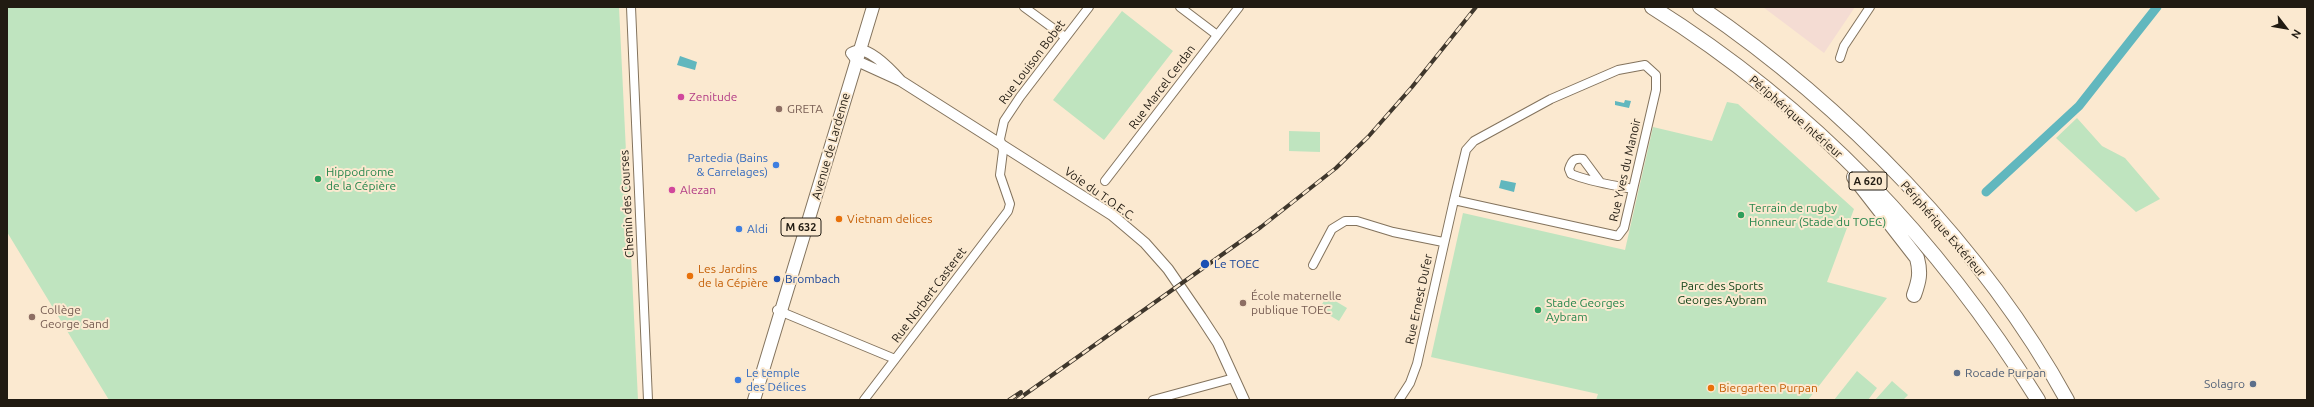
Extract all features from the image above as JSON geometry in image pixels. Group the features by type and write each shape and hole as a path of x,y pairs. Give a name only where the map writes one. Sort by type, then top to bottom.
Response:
{"highway":[{"name":"Périphérique Intérieur","path":"1652,7 1735,64 1800,117 1886,198 1946,267 2008,352 2038,400"},
{"name":"Périphérique Extérieur","path":"1700,7 1745,38 1796,78 1860,136 1903,182 1965,250 2014,316 2067,400"},
{"path":"1838,153 1858,184 1917,258 1920,277 1914,295"}],"main road":[{"name":"Avenue de Lardenne","path":"856,55 866,7"},
{"name":"Avenue de Lardenne","path":"748,400 778,311 856,55 873,7"},
{"name":"Avenue de Lardenne","path":"754,400 778,311"}],"street":[{"name":"Chemin des Courses","path":"632,7 648,400"},
{"path":"1024,7 1065,38"},
{"name":"Rue Louison Bobet","path":"1010,204 1000,175 1000,139 1006,115 1089,7"},
{"path":"1180,7 1217,35"},
{"name":"Rue Marcel Cerdan","path":"1105,181 1239,7"},
{"path":"1840,58 1844,46 1870,7"},
{"name":"Voie du T.O.E.C.","path":"856,55 901,81 1112,215 1145,243 1168,269 1218,343 1244,400"},
{"name":"Rue Yves du Manoir","path":"1645,65 1656,75 1656,90 1633,189 1624,228 1618,236 1454,200 1466,150 1474,141 1551,100 1618,70 1645,65"},
{"path":"1600,182 1633,189"},
{"name":"Rue Ernest Dufer","path":"1400,400 1410,383 1417,364 1443,242 1454,200"},
{"name":"Rue Norbert Casteret","path":"864,400 1005,215 1010,204"},
{"path":"1314,265 1332,229 1345,221 1357,221 1393,232 1443,242"},
{"path":"778,311 895,359"},
{"path":"1153,400 1234,378"}],"shaded area":[{"path":"1763,7 1855,7 1824,53"}],"green space":[{"name":"Hippodrome de la Cépière","path":"7,7 619,7 638,400 109,400 7,232"},
{"path":"1122,11 1173,51 1104,140 1053,100"},
{"name":"Parc des Sports Georges Aybram","path":"1727,102 1738,104 1854,209 1827,282 1887,298 1808,400 1596,400 1598,394 1431,357 1463,213 1625,250 1653,127 1712,141"},
{"path":"2077,118 2102,146 2125,158 2160,199 2136,212 2056,138"},
{"path":"1289,131 1320,132 1320,152 1289,151"},
{"path":"1327,296 1347,308 1339,321 1319,309"},
{"path":"1857,371 1877,388 1868,400 1834,400"},
{"path":"1892,381 1908,395 1903,400 1875,400"}],"water":[{"path":"680,56 697,62 695,70 677,65"},
{"path":"1625,100 1631,101 1629,108 1615,105 1615,101 1624,103"},
{"path":"1501,180 1516,183 1514,192 1499,188"}],"waterway":[{"path":"1986,192 2079,106 2157,7"}],"railway":[{"path":"1017,400 1261,227 1336,168 1368,137 1412,87 1476,7"},
{"path":"1009,400 1021,392"}],"place":[{"name":"Zenitude","path":"681,97"},
{"name":"GRETA","path":"779,109"},
{"name":"Partedia (Bains & Carrelages)","path":"776,165"},
{"name":"Hippodrome de la Cépière","path":"318,179"},
{"name":"Alezan","path":"672,190"},
{"name":"Terrain de rugby Honneur (Stade du TOEC)","path":"1741,215"},
{"name":"Vietnam delices","path":"839,219"},
{"name":"Aldi","path":"739,229"},
{"name":"Le TOEC","path":"1205,264"},
{"name":"Les Jardins de la Cépière","path":"690,276"},
{"name":"Brombach","path":"777,279"},
{"name":"École maternelle publique TOEC","path":"1243,303"},
{"name":"Stade Georges Aybram","path":"1538,310"},
{"name":"Collège George Sand","path":"32,317"},
{"name":"Rocade Purpan","path":"1957,373"},
{"name":"Le temple des Délices","path":"738,380"},
{"name":"Solagro","path":"2253,384"},
{"name":"Biergarten Purpan","path":"1711,388"}]}
